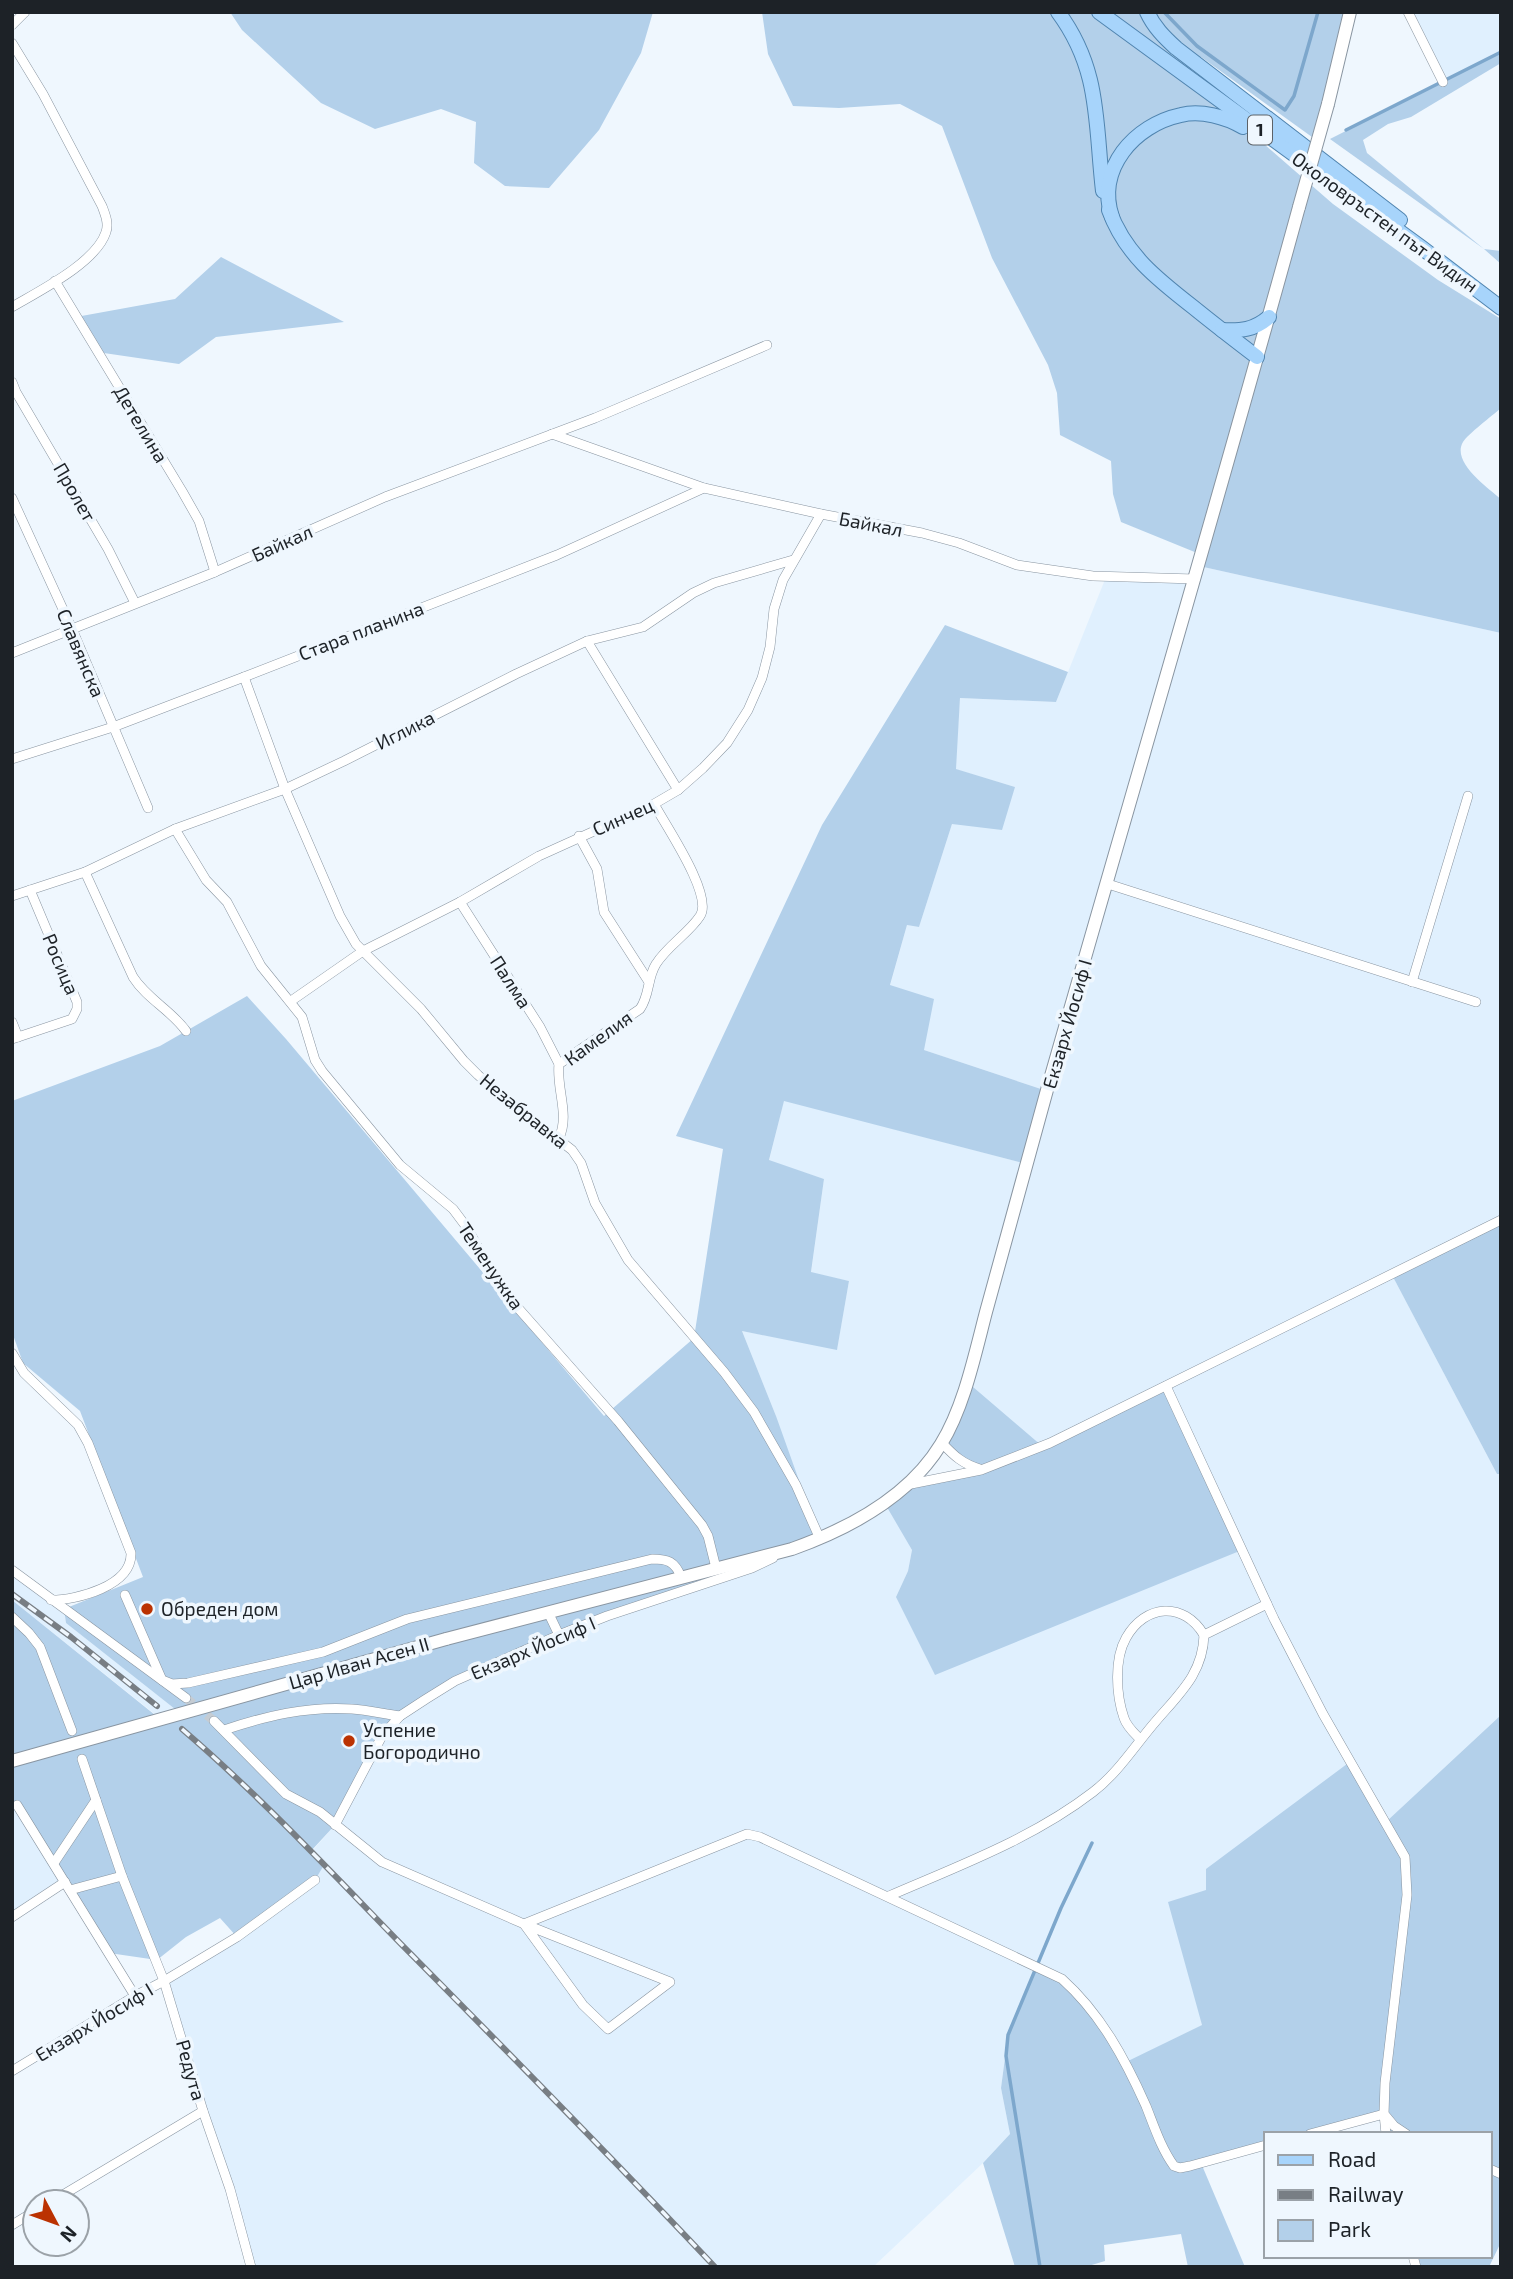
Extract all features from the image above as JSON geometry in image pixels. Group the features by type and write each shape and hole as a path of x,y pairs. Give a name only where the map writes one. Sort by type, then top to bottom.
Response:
{"main road":[{"path":"1058,12 1071,30 1090,75 1098,118 1103,194 1112,217 1136,260 1154,278 1257,357"},
{"name":"Околовръстен път Видин","path":"1098,12 1501,308"},
{"path":"1147,12 1152,23 1169,42 1453,262 1487,297"},
{"name":"Екзарх Йосиф I","path":"711,1569 792,1549 820,1539 865,1515 918,1473 942,1443 956,1410 976,1349 1240,424 1328,104 1350,12"},
{"path":"1112,217 1107,202 1108,183 1115,162 1131,142 1157,124 1182,114 1209,115 1231,120 1246,128 1393,236 1422,248"},
{"path":"1222,330 1251,329 1269,317"},
{"name":"Цар Иван Асен II","path":"12,1761 446,1639 711,1569"}],"street":[{"path":"12,25 25,12"},
{"path":"1408,12 1443,82"},
{"path":"12,43 43,94 107,219 107,230 102,242 90,255 55,281 12,307"},
{"name":"Детелина","path":"55,281 199,521 215,572"},
{"name":"Байкал","path":"12,653 215,572 385,497 552,434 767,345"},
{"name":"Пролет","path":"12,382 108,549 135,603"},
{"name":"Байкал","path":"552,434 704,488 922,533 959,543 1017,565 1093,576 1195,579"},
{"name":"Стара планина","path":"12,759 113,727 557,555 704,488"},
{"name":"Славянска","path":"12,498 72,629 148,808"},
{"name":"Синчец","path":"291,1001 363,951 460,902 539,856 654,804 678,790 703,768 726,743 748,710 762,678 770,647 774,609 783,580 821,514"},
{"name":"Иглика","path":"12,896 85,872 175,829 285,789 587,641 643,626 693,593 714,583 793,559"},
{"path":"587,641 678,790"},
{"name":"Незабравка","path":"244,677 285,789 349,934 421,1009 478,1075 572,1150 581,1163 596,1203 628,1259 724,1372 754,1412 796,1485 820,1539"},
{"path":"1412,982 1468,796"},
{"name":"Камелия","path":"559,1138 564,1129 564,1121 559,1064 639,1009 645,1001 656,963 700,916 704,906 695,878 654,804"},
{"path":"175,829 205,880 227,902 261,966 291,1001"},
{"path":"579,836 597,869 604,912 649,982"},
{"path":"85,872 133,977 140,988 167,1009 186,1031"},
{"path":"1108,884 1476,1002"},
{"name":"Росица","path":"15,1038 72,1019 77,1009 77,1002 30,890"},
{"name":"Палма","path":"460,902 540,1027 559,1064"},
{"name":"Теменужка","path":"291,1001 302,1017 321,1072 400,1165 453,1209 510,1300 618,1421 702,1525 708,1536 711,1569"},
{"path":"12,1022 15,1038"},
{"path":"905,1485 981,1470 1050,1443 1501,1220"},
{"path":"13,1359 78,1425 88,1443 131,1553 131,1563 127,1570 98,1590 70,1600 51,1600"},
{"path":"1166,1386 1267,1604 1323,1714 1405,1857 1407,1895 1385,2083 1386,2132"},
{"path":"942,1443 960,1461 981,1470"},
{"name":"Екзарх Йосиф I","path":"335,1825 382,1736 400,1716 455,1681 607,1616 752,1568 792,1549"},
{"path":"125,1595 162,1680 173,1684 188,1683 323,1652 407,1619 652,1559 673,1562 681,1577"},
{"path":"12,1570 186,1698"},
{"path":"1204,1634 1267,1604"},
{"path":"888,1896 1001,1847 1057,1817 1095,1791 1120,1766 1189,1683 1199,1666 1204,1650 1204,1634 1191,1618 1181,1613 1169,1610 1146,1616 1126,1638 1120,1652 1120,1696 1124,1717 1140,1739"},
{"path":"548,1612 559,1635"},
{"path":"12,1617 40,1647 72,1731"},
{"path":"223,1730 288,1712 352,1709 400,1716"},
{"path":"214,1721 286,1794 320,1812 382,1862 524,1924 670,1982 608,2029 583,2005 524,1924"},
{"name":"Редута","path":"82,1759 122,1876 164,1981 230,2189 251,2267"},
{"path":"54,1863 96,1800"},
{"path":"17,1805 135,1996"},
{"path":"524,1924 747,1834 760,1837 1062,1979 1073,1989 1115,2044 1174,2165 1180,2168 1190,2166 1264,2146"},
{"path":"12,1917 68,1886 122,1876"},
{"name":"Екзарх Йосиф I","path":"12,2071 237,1937 315,1880"},
{"path":"74,2188 203,2110"},
{"path":"1317,2132 1384,2114"},
{"path":"1384,2114 1403,2132"}],"shaded area":[{"path":"1408,12 1501,12 1501,52 1443,82"},
{"path":"1199,566 1501,633 1501,1220 1392,1275 1497,1474 1501,1474 1501,1715 1386,1822 1190,1897 1202,2025 1126,2063 1036,1966 1008,2035 1001,2088 1010,2134 873,2267 251,2267 164,1981 237,1937 335,1825 382,1736 776,1416 742,1331 837,1349 849,1281 811,1273 824,1179 769,1161 784,1100 1027,1164 1047,1091 924,1050 890,986 907,925 919,927 952,824 1015,787 955,769 960,698 1056,702 1106,577 1195,579","holes":["942,1443 1050,1443 896,1597 908,1571 912,1550 885,1502"]},
{"path":"12,1570 64,1609 66,1623 180,1713 161,1719 12,1600"},
{"path":"12,1798 65,1882 12,1917"}],"green space":[{"path":"230,12 653,12 641,53 599,130 549,188 505,186 474,163 476,122 441,109 375,129 321,103 242,30"},
{"path":"762,12 1350,12 1312,137 1201,57 1186,76 1333,204 1438,280 1501,319 1501,408 1463,442 1461,450 1466,466 1501,499 1501,633 1199,566 1202,555 1121,522 1113,494 1111,461 1060,435 1057,393 1048,365 992,258 942,126 900,104 839,108 793,106 768,54"},
{"path":"1501,52 1501,63 1411,117 1388,124 1363,140 1367,153 1484,249 1330,139"},
{"path":"1484,249 1501,251 1501,264"},
{"path":"221,257 344,322 216,337 179,364 97,352 76,317 175,299"},
{"path":"945,625 1068,672 1056,702 960,698 956,769 1015,787 1002,830 952,824 919,927 907,925 890,985 934,999 924,1050 1047,1091 1027,1164 784,1101 769,1160 824,1179 811,1272 849,1281 837,1350 742,1331 820,1539 607,1616 426,1699 382,1736 335,1825 311,1851 324,1865 315,1880 237,1937 220,1918 186,1937 157,1960 109,1953 12,1798 12,1600 160,1719 180,1713 66,1623 64,1609 143,1577 80,1411 23,1363 12,1332 12,1101 160,1046 247,996 604,1416 694,1338 723,1149 676,1136 822,825"},
{"path":"1501,1220 1501,1474 1497,1474 1392,1275"},
{"path":"966,1381 1042,1446 1166,1386 1242,1550 935,1675 896,1597 908,1571 912,1550 884,1502 905,1485 980,1470 942,1443"},
{"path":"1501,1715 1501,2242 1489,2267 1416,2267 1414,2258 1492,2258 1492,2132 1386,2132 1384,2115 1318,2132 1264,2132 1264,2146 1201,2163 1245,2267 1188,2267 1181,2234 1104,2245 1105,2261 1085,2267 1015,2267 983,2163 1010,2134 1001,2088 1008,2035 1036,1966 1062,1979 1126,2062 1202,2025 1168,1902 1206,1890 1206,1869 1351,1761 1387,1821"}],"waterway":[{"path":"1164,12 1197,46 1285,110 1294,96 1318,12"},
{"path":"1346,130 1501,52"},
{"path":"1040,2267 1006,2056 1008,2035 1061,1908 1092,1843"}],"tunnel":[{"path":"186,1698 214,1721"}],"railway":[{"path":"12,1594 157,1706"},
{"path":"182,1729 294,1834 715,2267"}],"place":[{"name":"Обреден дом","path":"147,1609"},
{"name":"Успение Богородично","path":"349,1741"}]}
